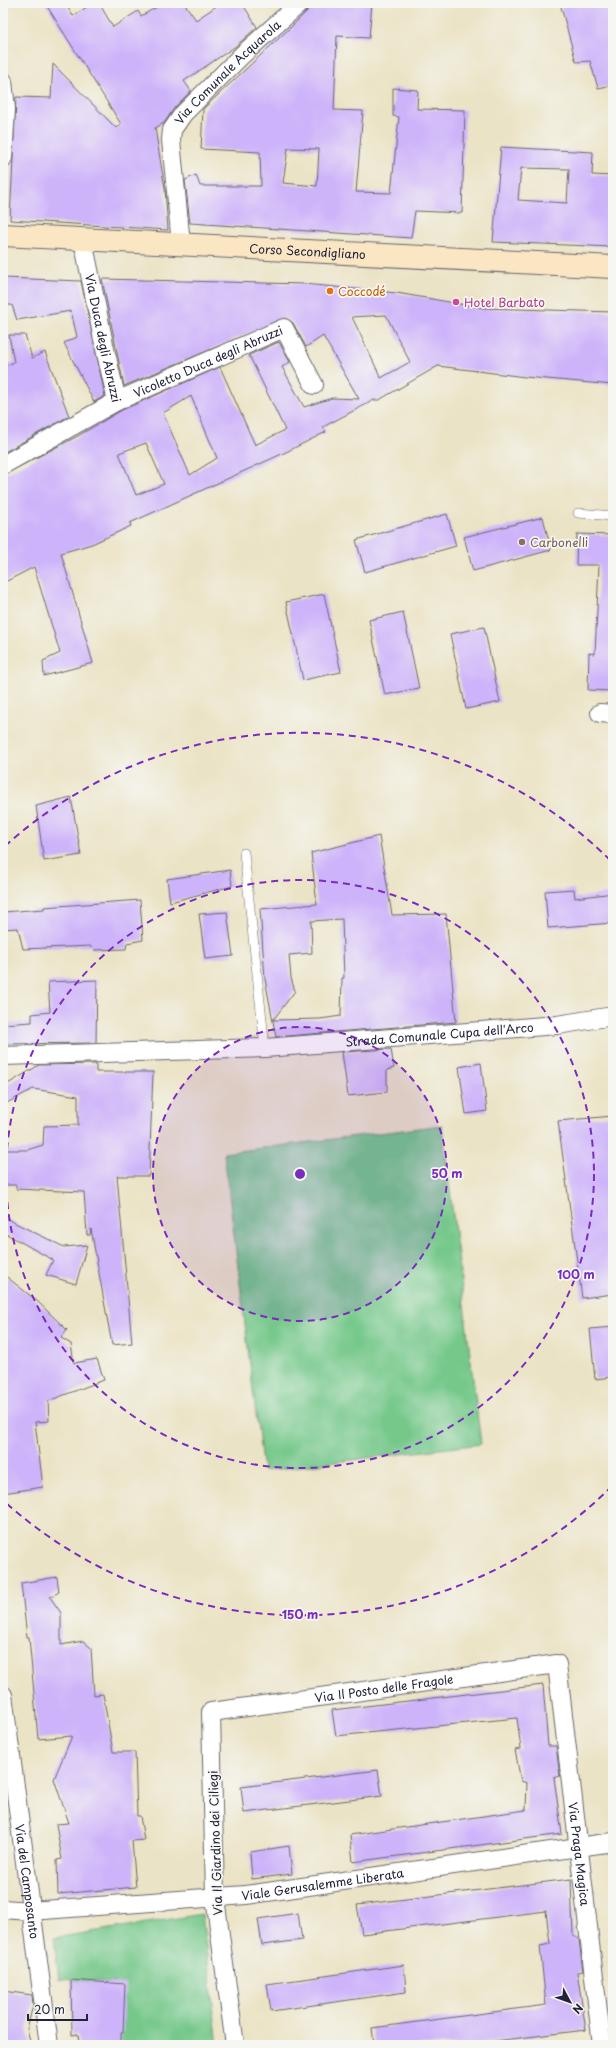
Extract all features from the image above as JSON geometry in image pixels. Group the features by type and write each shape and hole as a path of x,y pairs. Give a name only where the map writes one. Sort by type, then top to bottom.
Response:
{"main road":[{"name":"Corso Secondigliano","path":"3,235 613,267"}],"street":[{"name":"Via Comunale Acquarola","path":"181,244 170,140 172,130 183,114 242,54 300,3"},
{"path":"3,81 6,109 3,158"},
{"name":"Via Duca degli Abruzzi","path":"3,465 117,401 83,240"},
{"name":"Vicoletto Duca degli Abruzzi","path":"117,401 284,328 314,385"},
{"name":"Strada Comunale Cupa dell'Arco","path":"3,1056 265,1048 557,1025 613,1016"},
{"name":"Via Il Posto delle Fragole","path":"211,1712 557,1664"},
{"name":"Via Praga Magica","path":"557,1664 601,2045"},
{"name":"Via del Camposanto","path":"3,1695 9,1795 30,1911 49,2045"},
{"name":"Via Il Giardino dei Ciliegi","path":"211,1712 215,1898 235,2045"},
{"name":"Viale Gerusalemme Liberata","path":"3,1909 30,1911 254,1894 613,1842"},
{"path":"601,2045 613,2043"}],"lane":[{"path":"578,513 613,516"},
{"path":"244,853 265,1048"}],"green space":[{"path":"442,1125 481,1444 263,1471 224,1153"},
{"path":"202,1914 218,2045 112,2045 115,1983 59,1979 54,1938"}],"building":[{"path":"45,3 65,3 73,16 93,3 99,3 113,27 138,11 141,16 164,3 184,3 196,20 221,3 242,3 257,27 236,46 184,81 191,91 175,107 164,123 155,128 165,189 168,230 10,220 16,97 51,98 53,64 116,128 121,124"},
{"path":"310,3 372,3 369,38 337,36 334,110 363,111 356,192 391,193 399,117 393,116 393,88 418,90 417,109 465,110 462,213 415,211 411,238 190,223 185,180 196,175 200,186 261,186 260,152 201,149 203,109 307,11","holes":["288,148 319,149 317,186 283,183"]},
{"path":"560,3 613,3 613,85 598,88 590,61 576,62"},
{"path":"501,147 593,152 592,175 613,176 613,247 493,242","holes":["521,168 569,169 567,203 518,200"]},
{"path":"3,278 81,281 105,396 94,402 64,343 77,337 71,311 17,320 12,305 7,305 6,297 3,297"},
{"path":"102,279 304,284 397,293 483,308 613,312 613,385 525,377 438,366 379,400 374,400 323,427 326,432 284,453 130,523 131,526 92,544 61,553 93,663 44,676 43,661 60,653 34,567 3,583 3,475 76,437 122,410 220,367 255,445 285,430 249,355 279,342 290,362 282,367 304,407 332,398 359,399 323,336 306,347 293,323 285,318 124,386","holes":["386,315 410,362 381,378 352,317","191,396 217,458 190,475 163,413","146,443 164,484 136,495 119,453"]},
{"path":"9,335 25,335 32,358 45,352 69,416 3,453 3,367 14,362"},
{"path":"447,514 456,546 365,572 356,540"},
{"path":"543,517 551,550 473,571 464,537"},
{"path":"577,534 613,535 613,691 588,690 589,653 595,654 599,565 576,565"},
{"path":"324,594 341,672 303,680 286,602"},
{"path":"403,612 419,688 385,695 369,620"},
{"path":"484,627 500,702 466,709 450,634"},
{"path":"71,797 81,855 44,861 36,806"},
{"path":"379,836 392,915 446,914 456,1022 276,1037 265,979 260,909 317,904 311,853","holes":["342,919 344,978 342,978 341,1016 320,1019 273,1020 295,991 291,978 289,955 312,953 311,921"]},
{"path":"230,870 232,886 170,902 167,879"},
{"path":"574,889 575,898 613,893 613,923 548,928 545,891"},
{"path":"140,900 143,940 127,943 126,949 94,950 90,946 23,949 18,928 3,929 3,912 44,909 44,907"},
{"path":"227,912 233,956 205,959 199,914"},
{"path":"97,980 96,1043 3,1044 3,1024 32,1022 32,1014 50,1012 48,982"},
{"path":"391,1049 394,1068 387,1070 387,1092 348,1096 342,1052"},
{"path":"481,1063 487,1111 466,1114 459,1067"},
{"path":"96,1064 96,1072 153,1072 149,1176 117,1176 132,1343 112,1345 91,1229 90,1235 87,1235 84,1192 16,1189 16,1185 3,1185 3,1150 27,1150 43,1145 44,1126 78,1125 78,1096 33,1089 3,1105 3,1087 39,1065"},
{"path":"613,1116 613,1294 582,1298 558,1121"},
{"path":"3,1217 64,1247 87,1245 76,1284 46,1275 53,1260 3,1232"},
{"path":"3,1274 37,1301 67,1330 61,1338 71,1344 74,1363 97,1359 104,1380 48,1401 49,1421 35,1422 43,1487 3,1493"},
{"path":"613,1327 613,1377 595,1379 590,1329"},
{"path":"57,1577 59,1592 50,1597 61,1613 61,1645 83,1641 91,1648 94,1695 103,1694 113,1752 135,1752 137,1816 140,1816 144,1840 132,1841 136,1887 58,1894 57,1860 62,1859 56,1824 69,1823 54,1779 72,1736 38,1739 29,1637 27,1637 21,1583"},
{"path":"543,1685 548,1746 556,1746 560,1776 554,1778 562,1834 353,1862 350,1835 526,1810 527,1783 521,1781 515,1750 521,1749 517,1718 336,1736 332,1710"},
{"path":"378,1770 382,1796 244,1813 241,1787"},
{"path":"289,1846 292,1874 252,1879 250,1852"},
{"path":"571,1879 573,1936 579,1939 583,1971 577,1972 586,2030 461,2045 374,2045 372,2028 546,2005 540,1946 550,1944 546,1911 362,1934 357,1905"},
{"path":"298,1913 302,1940 262,1945 258,1919"},
{"path":"404,1965 406,1992 271,2011 267,1984"},
{"path":"71,1980 125,1984 121,2045 79,2045 78,2034 72,2035"},
{"path":"3,1991 32,1995 33,2005 27,2029 31,2045 3,2045"}],"place":[{"name":"Coccodé","path":"330,291"},
{"name":"Hotel Barbato","path":"456,302"},
{"name":"Carbonelli","path":"522,542"}]}
